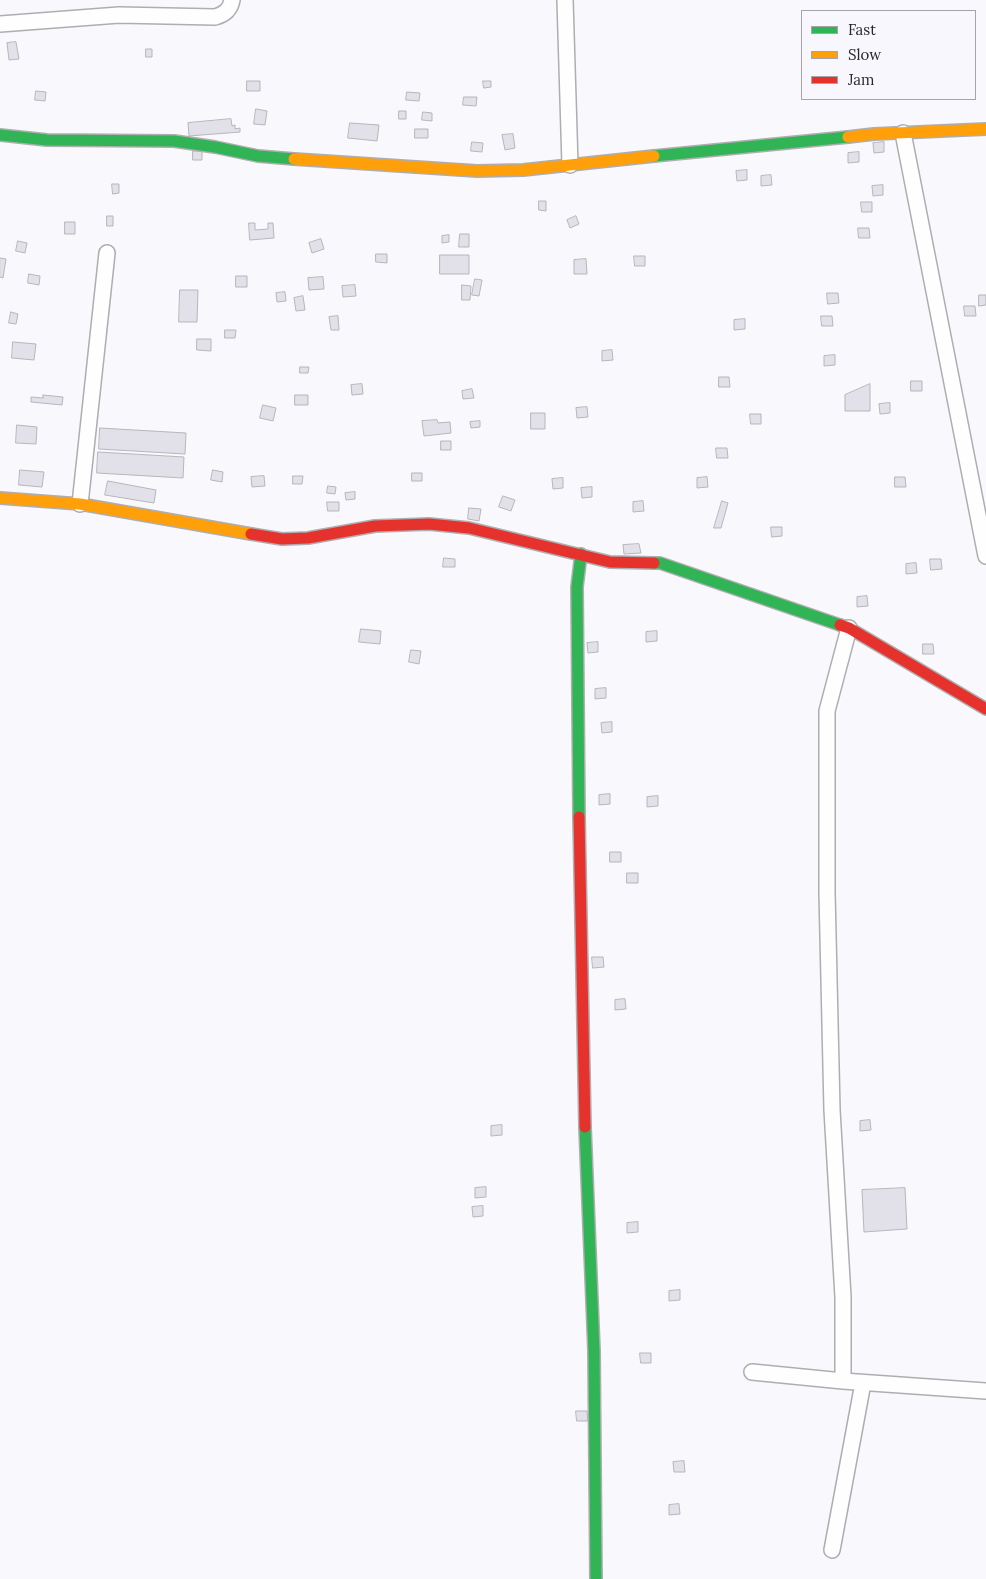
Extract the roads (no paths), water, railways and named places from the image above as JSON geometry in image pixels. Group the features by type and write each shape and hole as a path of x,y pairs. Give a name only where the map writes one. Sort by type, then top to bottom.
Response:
{"street":[{"path":"0,24 119,15 215,17 224,14 230,8 232,0"},
{"path":"565,0 570,165"},
{"path":"0,135 46,140 174,141 258,156 477,171 523,170 660,154 904,133 986,129"},
{"path":"904,133 986,556"},
{"path":"80,504 107,253"},
{"path":"0,498 80,504 282,539 308,538 374,526 430,524 470,528 610,562 660,563 849,628 986,709"},
{"path":"581,554 577,587 577,752 584,1098 594,1351 596,1579"},
{"path":"843,1381 843,1298 831,1070 827,882 827,711 849,628"},
{"path":"752,1372 863,1383 986,1391"},
{"path":"832,1550 863,1383"}]}
